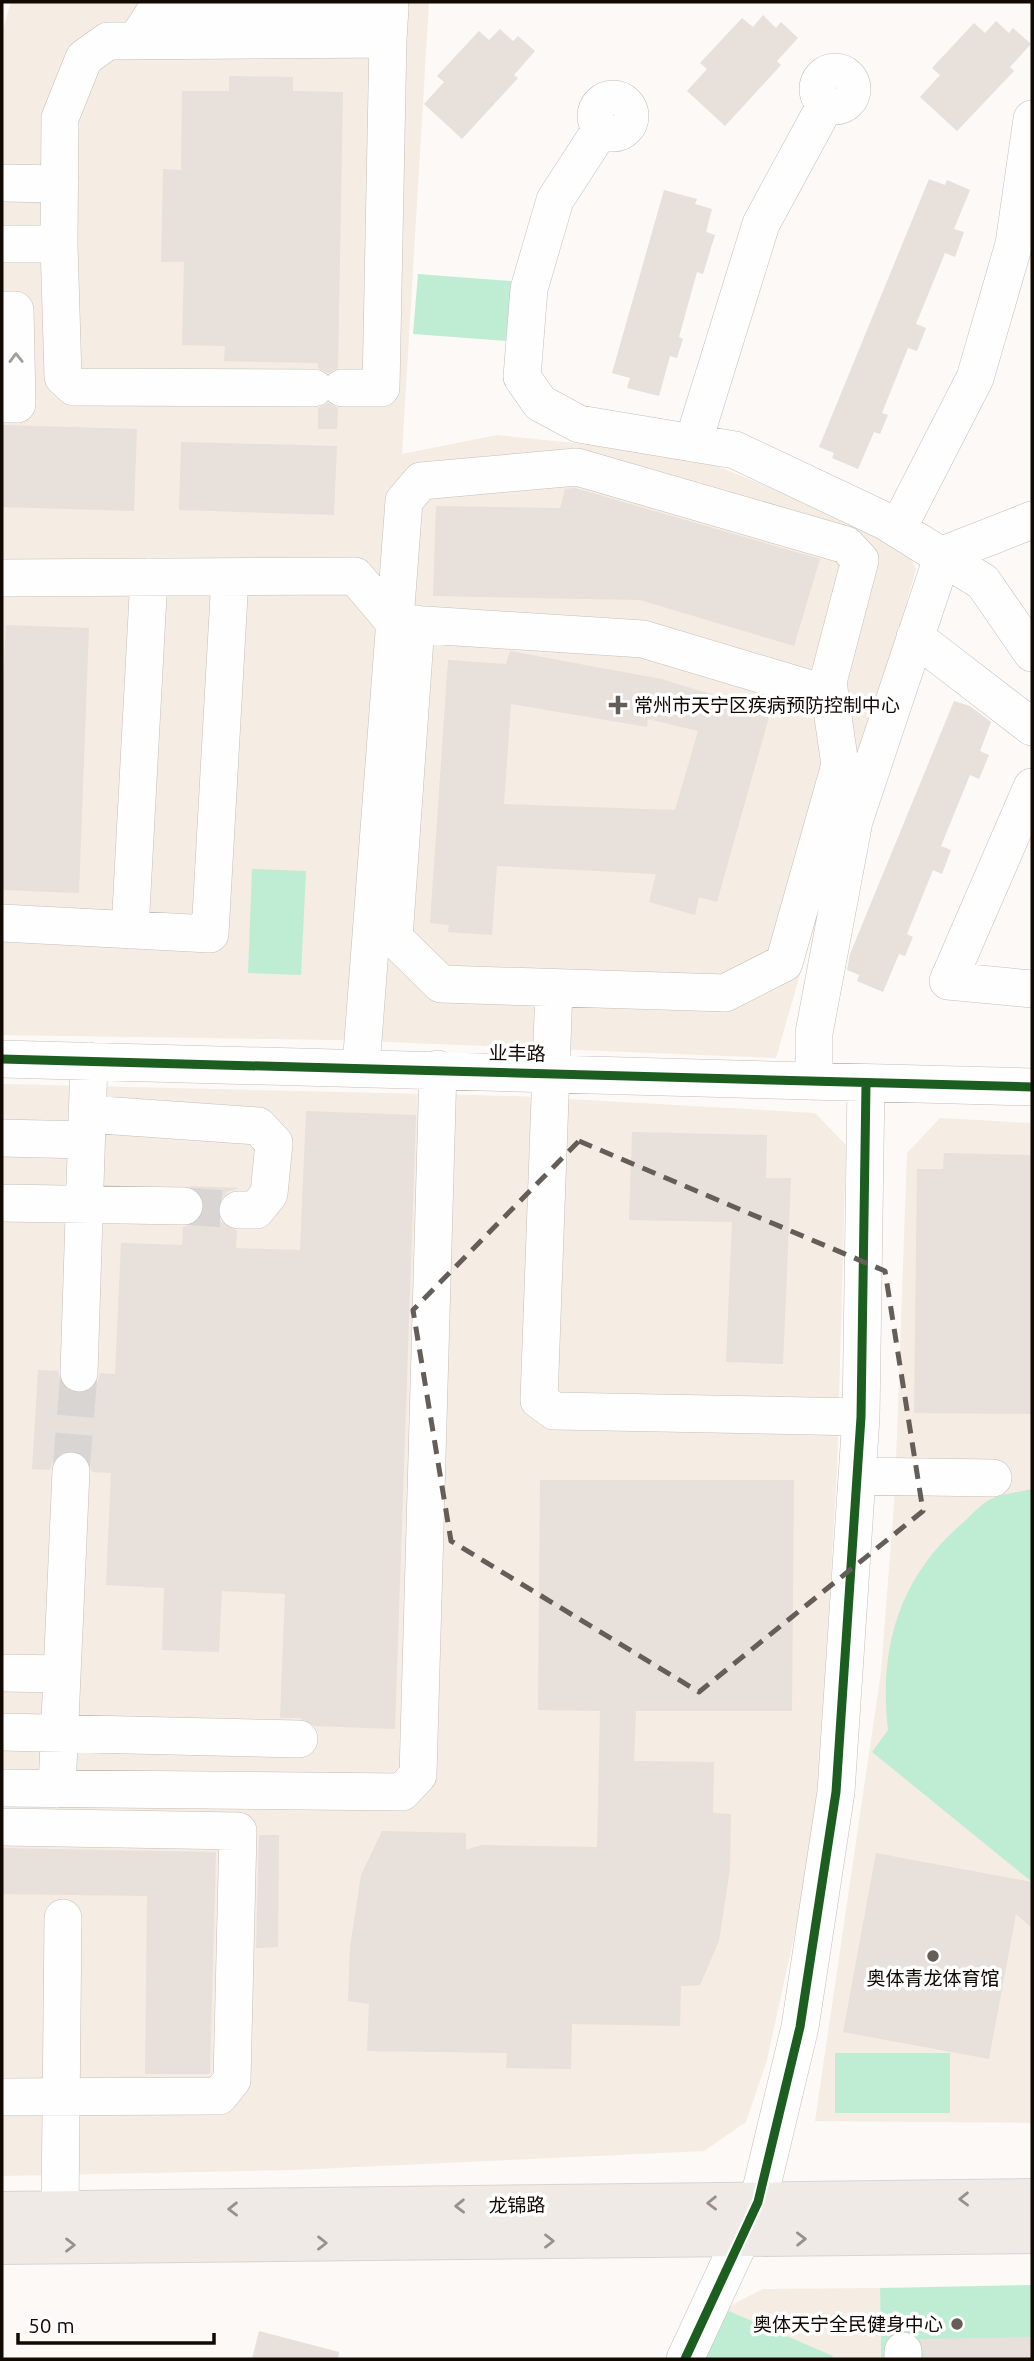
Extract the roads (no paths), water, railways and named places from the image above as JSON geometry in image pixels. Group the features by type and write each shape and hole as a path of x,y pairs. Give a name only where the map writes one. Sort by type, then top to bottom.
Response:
{"main road":[{"name":"龙锦路","path":"2,2211 1032,2198"},
{"name":"龙锦路","path":"2,2245 738,2240 1032,2234"}],"street":[{"path":"388,39 380,388 74,387 63,377 60,184 60,118 84,58 107,41 388,39"},
{"path":"898,528 975,379 1014,244 1032,118 1025,111 1024,102 1032,90"},
{"path":"694,443 761,224 826,104"},
{"path":"601,129 555,200 530,289 522,377 541,403 579,424 735,450 898,528 983,582 1032,653"},
{"path":"2,183 60,184"},
{"path":"2,244 59,244"},
{"path":"2,310 15,310 18,404 2,404"},
{"path":"576,467 846,545 860,560 828,682 830,695 840,765 784,963 725,993 441,984 394,938 405,624 404,501 421,481 576,467"},
{"path":"814,1082 814,1033 854,821 943,555 1032,520"},
{"path":"2,579 355,576 405,624 643,639 830,695"},
{"path":"2,923 209,933 230,577"},
{"path":"130,930 149,578"},
{"path":"361,1067 405,624"},
{"path":"915,637 1032,727"},
{"path":"1032,787 948,981 1032,989"},
{"path":"554,988 539,1400 554,1411 861,1417"},
{"name":"业丰路","path":"2,1059 1032,1087"},
{"path":"79,1373 89,1061"},
{"path":"2,1788 402,1792 418,1775 438,1069"},
{"path":"685,2359 738,2240 758,2203 800,2027 836,1791 861,1417 866,1084"},
{"path":"2,1138 87,1127 258,1126 274,1143 269,1194 256,1210 238,1209"},
{"path":"2,1203 184,1206"},
{"path":"57,1789 71,1471"},
{"path":"857,1476 993,1478"},
{"path":"2,1674 62,1675"},
{"path":"2,1732 299,1739"},
{"path":"2,1827 238,1831 232,2080 219,2096 2,2097"},
{"path":"60,2210 59,2097 63,1918"}],"tunnel":[{"path":"184,1206 238,1210"},
{"path":"71,1471 79,1373"}],"place":[{"name":"常州市天宁区疾病预防控制中心","path":"618,705"},
{"name":"奥体青龙体育馆","path":"933,1956"},
{"name":"奥体天宁全民健身中心","path":"957,2324"}]}
